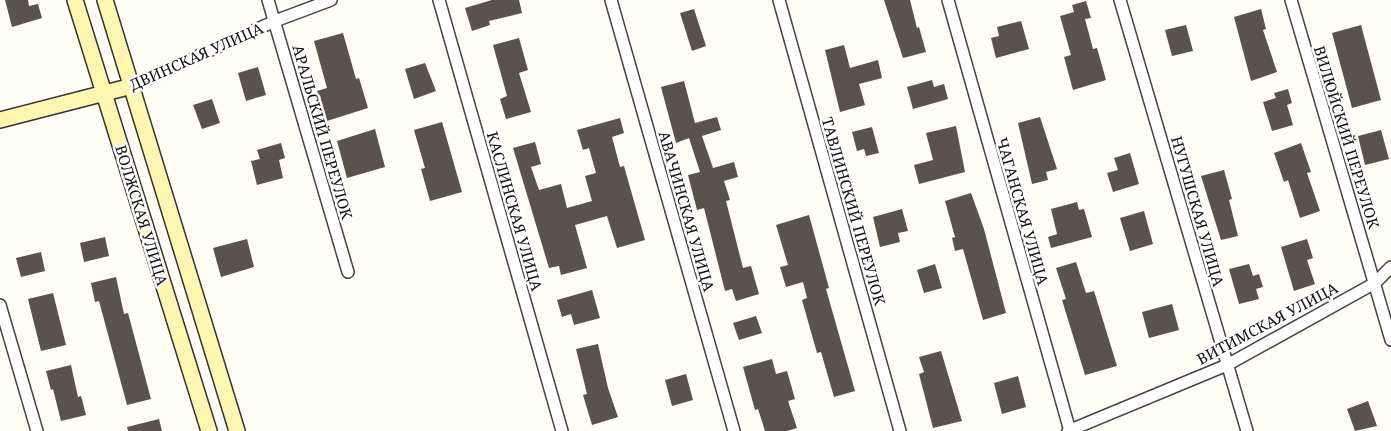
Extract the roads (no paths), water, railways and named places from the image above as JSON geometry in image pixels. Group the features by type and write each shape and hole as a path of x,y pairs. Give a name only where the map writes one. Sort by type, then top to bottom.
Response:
{"street":[{"name":"ВОЛЖСКАЯ УЛИЦА","path":"75,0 209,431"},
{"name":"ВОЛЖСКАЯ УЛИЦА","path":"105,0 237,431"},
{"name":"АРАЛЬСКИЙ ПЕРЕУЛОК","path":"268,0 348,272"},
{"name":"ДВИНСКАЯ УЛИЦА","path":"0,120 132,86 275,21 331,0"},
{"name":"КАСЛИНСКАЯ УЛИЦА","path":"439,0 562,431"},
{"name":"АВАЧИНСКАЯ УЛИЦА","path":"611,0 734,431"},
{"name":"ТАВЛИНСКИЙ ПЕРЕУЛОК","path":"778,0 900,431"},
{"name":"ЧАГАНСКАЯ УЛИЦА","path":"948,0 1070,431"},
{"name":"НУГУШСКАЯ УЛИЦА","path":"1120,0 1247,431"},
{"name":"ВИЛЮЙСКИЙ ПЕРЕУЛОК","path":"1291,0 1391,340"},
{"name":"ВИТИМСКАЯ УЛИЦА","path":"1070,431 1227,364 1375,283 1391,267"},
{"path":"0,305 37,431"}]}
